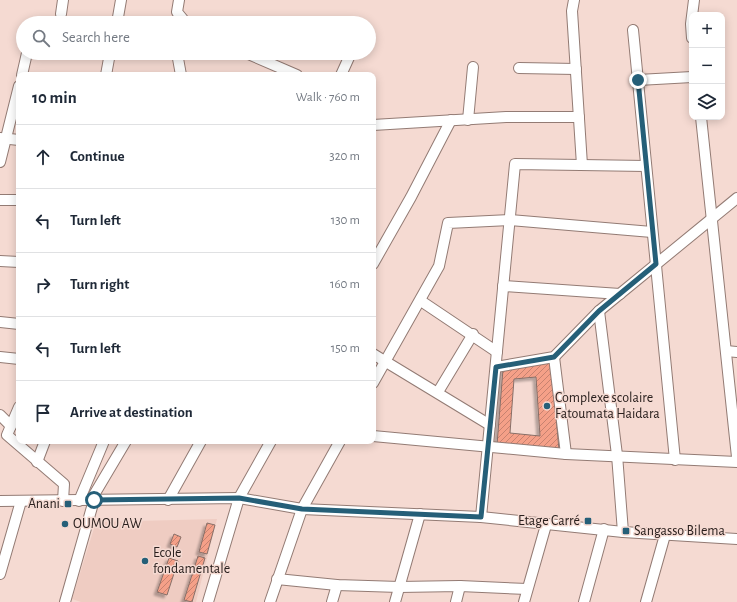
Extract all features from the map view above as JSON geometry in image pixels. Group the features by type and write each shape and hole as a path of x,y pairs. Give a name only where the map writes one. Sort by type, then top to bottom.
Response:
{"street":[{"path":"61,14 63,0"},
{"path":"118,16 121,0"},
{"path":"179,0 177,12 180,16"},
{"path":"574,0 572,11 582,165"},
{"path":"692,12 694,0"},
{"path":"633,30 674,460"},
{"path":"23,72 25,60"},
{"path":"107,72 109,60"},
{"path":"178,60 180,72"},
{"path":"262,60 290,72"},
{"path":"342,72 348,60"},
{"path":"468,120 473,67"},
{"path":"519,68 576,69"},
{"path":"638,80 689,77"},
{"path":"0,162 3,139 16,96"},
{"path":"376,125 451,120 579,117"},
{"path":"376,259 411,197 451,120"},
{"path":"701,120 737,457"},
{"path":"3,139 16,140"},
{"path":"481,517 515,164 646,166"},
{"path":"496,367 554,357 599,311 737,198"},
{"path":"0,200 16,200"},
{"path":"376,378 421,301 439,266 448,223 510,220 652,232"},
{"path":"0,261 16,262"},
{"path":"503,286 620,294"},
{"path":"421,301 473,334 497,352"},
{"path":"599,311 617,455 623,532"},
{"path":"1,325 16,324"},
{"path":"438,392 473,334"},
{"path":"726,351 737,352"},
{"path":"376,356 438,392 490,425"},
{"path":"0,357 16,359"},
{"path":"554,357 566,454"},
{"path":"16,414 7,435 16,443"},
{"path":"0,415 11,426"},
{"path":"376,436 488,448 566,454 617,455 674,460 737,462"},
{"path":"17,444 64,484 63,501"},
{"path":"37,462 44,444"},
{"path":"78,500 103,444"},
{"path":"66,602 92,500 124,444"},
{"path":"168,500 199,444"},
{"path":"208,602 239,498 270,444"},
{"path":"270,602 302,509 338,444"},
{"path":"0,501 239,498 302,509 481,517 623,532 737,539"},
{"path":"0,574 21,501"},
{"path":"395,602 420,514"},
{"path":"524,602 546,525"},
{"path":"584,602 604,530"},
{"path":"646,602 665,535"},
{"path":"277,578 337,585 399,587 460,586 527,589"},
{"path":"332,602 337,585"},
{"path":"456,602 460,586"}],"shaded area":[{"name":"Ecole fondamentale","path":"217,519 196,602 81,602 72,599 96,522"}],"building":[{"name":"Complexe scolaire Fatoumata Haidara","path":"551,360 559,450 497,445 503,369","holes":["536,377 540,436 510,433 514,379"]},
{"path":"207,523 215,525 207,554 199,552"},
{"path":"174,534 181,537 177,547 170,544"},
{"path":"198,556 205,558 192,602 184,600"},
{"path":"169,558 178,561 167,595 157,592"}],"place":[{"name":"Complexe scolaire Fatoumata Haidara","path":"547,406"},
{"name":"Anani","path":"68,504"},
{"name":"Etage Carré","path":"588,521"},
{"name":"OUMOU AW","path":"65,524"},
{"name":"Sangasso Bilema","path":"626,531"},
{"name":"Ecole fondamentale","path":"145,561"}],"route":[{"path":"94,500 239,498 302,509 481,517 496,367 523,364 554,357 599,311 656,264 638,80"}]}
